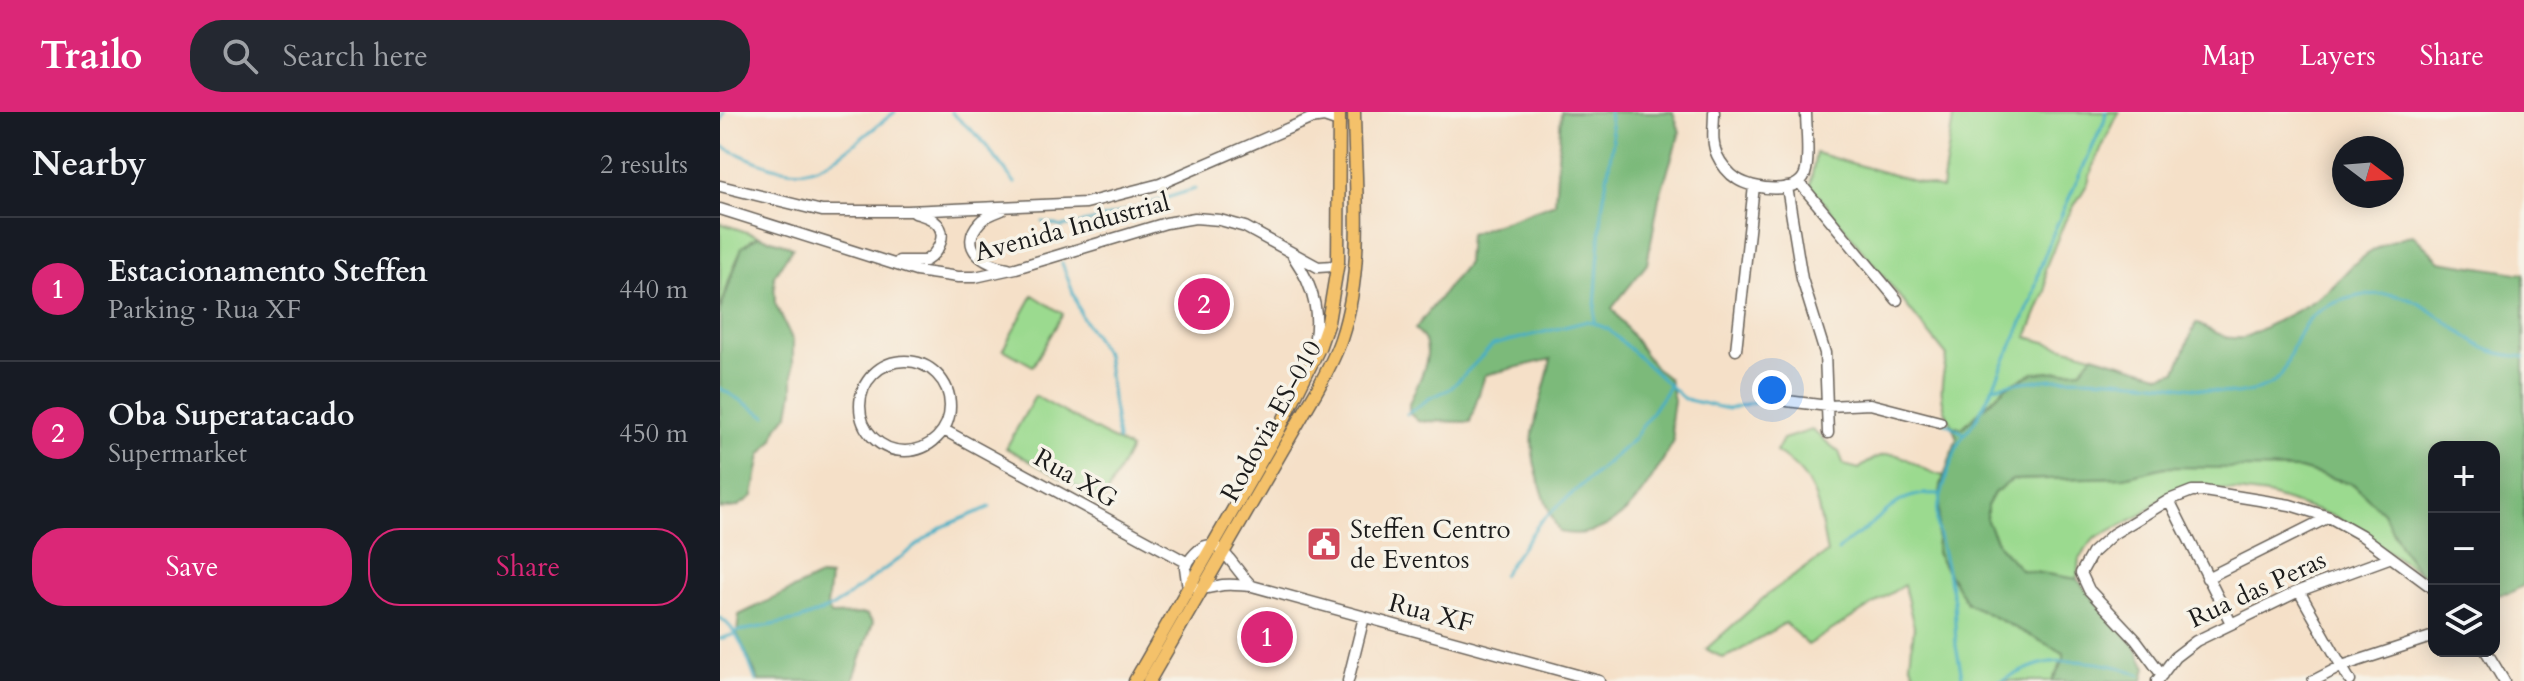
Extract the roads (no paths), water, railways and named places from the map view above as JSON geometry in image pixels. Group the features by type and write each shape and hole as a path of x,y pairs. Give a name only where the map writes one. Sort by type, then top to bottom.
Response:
{"main road":[{"name":"Rodovia ES-010","path":"1135,681 1195,587 1222,552 1328,369 1340,341 1347,317 1356,250 1354,112"},
{"name":"Rodovia ES-010","path":"1222,552 1319,348 1336,286 1339,117"},
{"path":"1339,117 1354,142"},
{"path":"1338,262 1356,250"},
{"name":"Rodovia ES-010","path":"1149,681 1195,587"}],"street":[{"name":"Avenida Industrial","path":"1273,133 1306,112"},
{"path":"1714,112 1714,144 1717,154 1732,175 1754,186 1787,187 1799,182 1806,172 1806,112"},
{"name":"Avenida Industrial","path":"720,186 822,211 1061,206 1125,195 1160,184 1310,119 1339,117"},
{"path":"1799,182 1897,300"},
{"path":"1736,350 1754,186"},
{"path":"1787,187 1802,279 1820,333 1827,377 1828,433"},
{"path":"1007,207 980,221 973,245 975,254 989,265 1016,268"},
{"name":"Avenida Industrial","path":"720,209 916,271 958,277 975,277 1016,268 1166,223 1195,218 1220,220 1245,227 1272,239 1292,254 1318,267 1333,266 1338,262"},
{"path":"889,261 925,261 940,245 941,232 936,222 908,211"},
{"name":"Avenida Industrial","path":"1277,433 1277,421 1313,346 1317,316 1315,296 1307,275 1292,254"},
{"path":"911,361 925,365 946,386 950,401 944,430 921,449 907,452 892,450 868,433 860,404 863,390 882,367 911,361"},
{"path":"1787,401 1828,406 1870,404 1940,422"},
{"name":"Rua XG","path":"944,430 1188,563"},
{"path":"2159,678 2136,640 2089,590 2081,567 2113,534 2169,500 2192,491 2290,505 2329,517 2361,535 2428,585"},
{"path":"2169,500 2231,623"},
{"path":"2207,578 2329,517"},
{"path":"1195,587 1184,572 1201,547 1222,552 1252,586"},
{"path":"1216,586 1222,552"},
{"name":"Rua das Peras","path":"2159,678 2183,650 2231,623 2299,591 2389,558"},
{"name":"Rua XF","path":"1195,587 1209,590 1216,586 1252,586 1599,681"},
{"path":"2299,591 2350,681"},
{"path":"1348,681 1364,617"},
{"path":"2313,681 2342,666 2428,638"},
{"path":"2490,657 2504,681"}],"waterway":[{"path":"720,123 724,112"},
{"path":"720,145 777,168 797,171 814,168 849,148 895,112"},
{"path":"951,112 980,138 1015,183"},
{"path":"1594,322 1602,209 1613,141 1609,112"},
{"path":"1963,681 1956,646 1954,601 1937,527 1937,511 1958,444 1993,387 2032,300 2054,231 2106,112"},
{"path":"1043,222 1062,227 1093,221 1195,189"},
{"path":"1062,263 1082,317 1106,355 1118,440"},
{"path":"1993,387 2085,378 2236,394 2255,390 2269,385 2283,372 2296,340 2310,318 2338,302 2371,294 2409,299 2482,347 2524,357"},
{"path":"1407,414 1450,389 1493,345 1588,321 1608,329 1684,399 1728,409 1758,401 1786,399"},
{"path":"1502,575 1540,522 1633,440 1670,385"},
{"path":"720,388 766,416"},
{"path":"1944,422 1965,434"},
{"path":"1838,551 1901,501 1918,495 1941,494"},
{"path":"734,632 799,620 833,607 942,527 990,507"},
{"path":"720,618 738,638 756,681"},
{"path":"720,639 735,634"},
{"path":"2000,681 2041,664 2064,661 2105,664 2140,675"}],"place":[{"name":"Oba Superatacado","path":"1204,304"},
{"name":"Steffen Centro de Eventos","path":"1324,544"},
{"name":"Estacionamento Steffen","path":"1267,637"}]}
